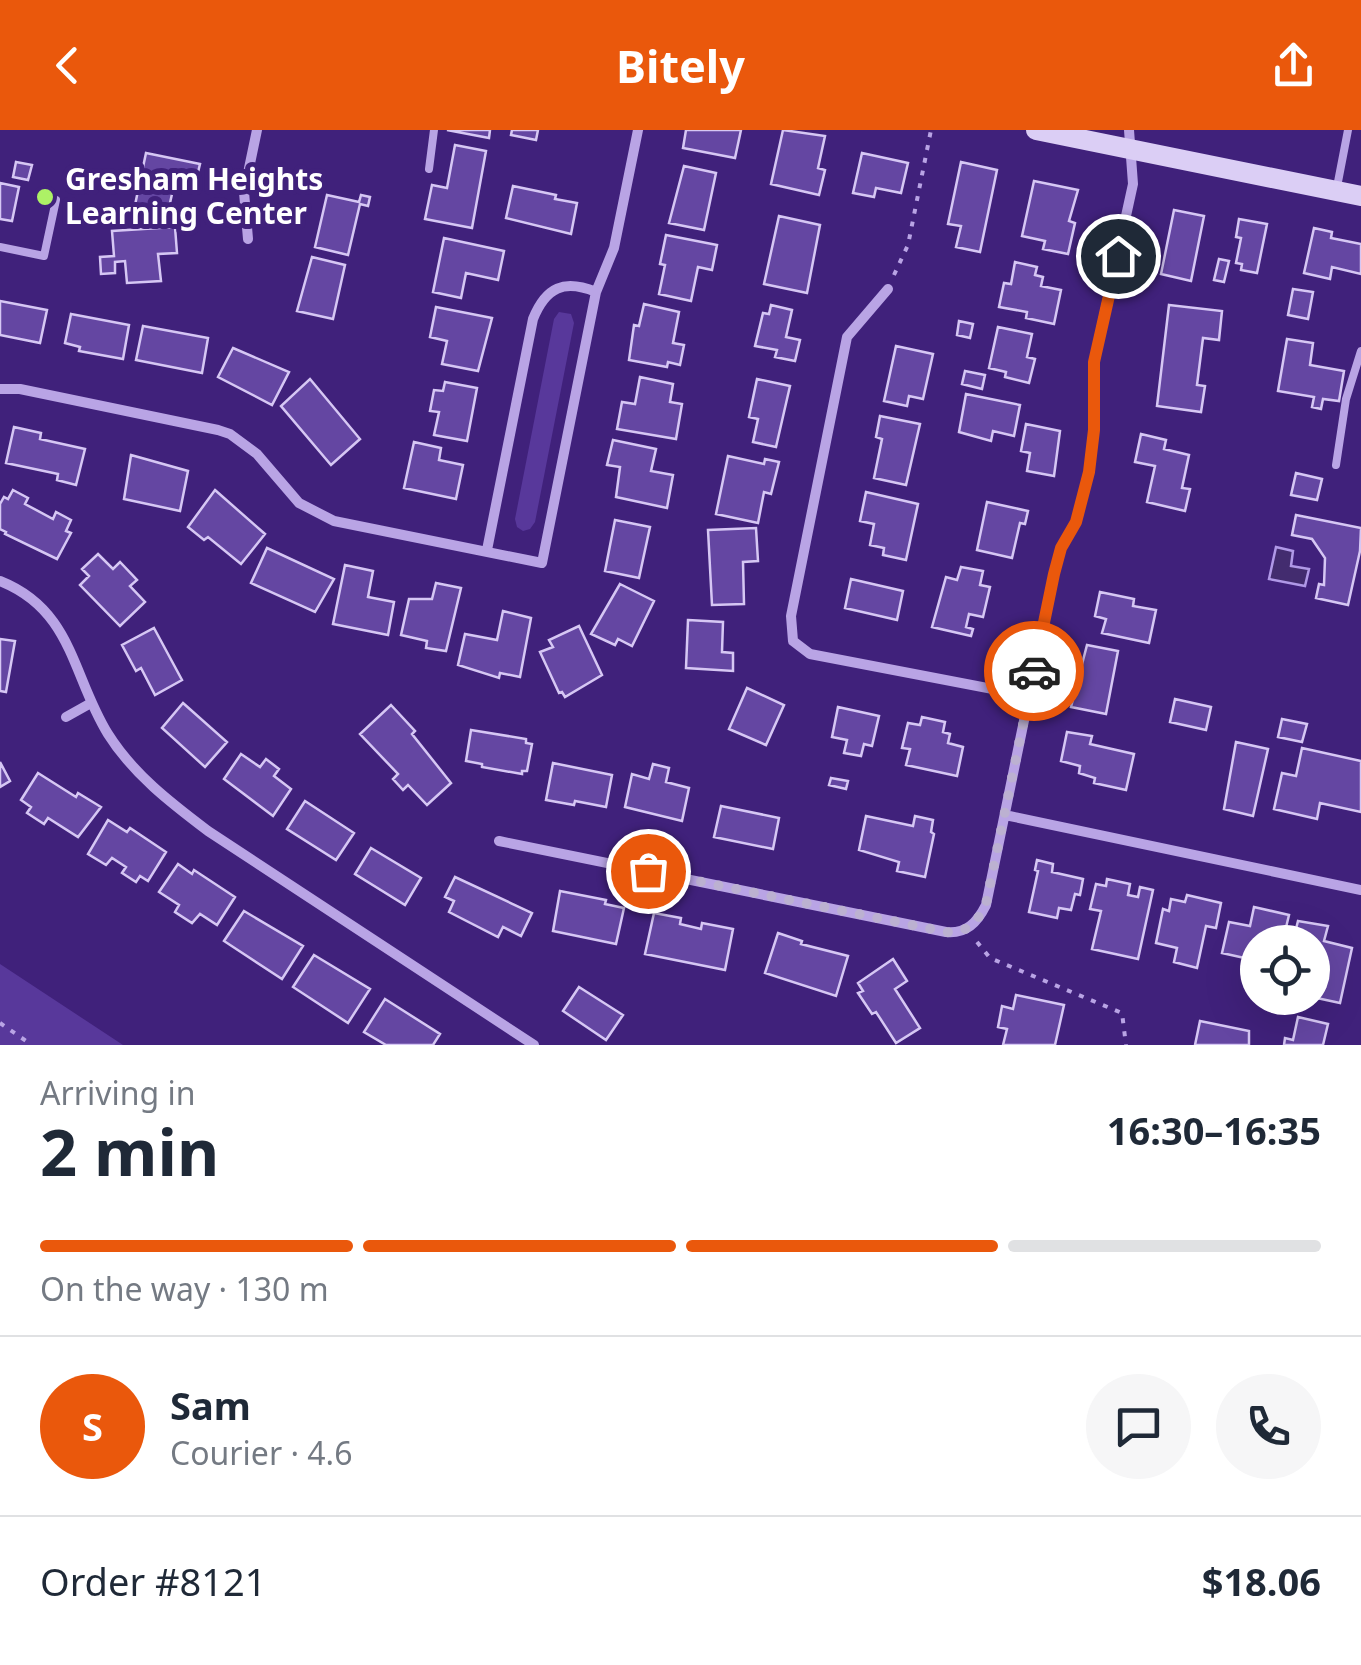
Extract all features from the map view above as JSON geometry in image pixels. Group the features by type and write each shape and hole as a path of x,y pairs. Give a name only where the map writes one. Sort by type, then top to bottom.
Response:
{"main road":[{"path":"1036,130 1130,140 1361,196"}],"street":[{"path":"248,239 244,192 256,130"},
{"path":"0,390 20,390 218,430 230,434 256,454 299,503 334,521 542,562 596,292 614,248 638,130"},
{"path":"499,841 946,932 958,933 970,927 986,904 1054,574 1061,548 1076,522 1089,472 1094,430 1094,362 1133,184 1130,140"},
{"path":"487,550 532,319 539,303 556,288 580,285 596,292"},
{"path":"888,289 847,337 792,616 793,641 810,654 1029,696"},
{"path":"0,580 48,613 67,640 108,736 163,796 208,831 534,1045"},
{"path":"66,717 92,703"},
{"path":"1005,814 1361,890"}],"lane":[{"path":"429,169 434,130"},
{"path":"1336,191 1348,130"},
{"path":"0,247 44,256 56,200"},
{"path":"1336,464 1346,399 1361,351"}],"path":[{"path":"888,289 908,245 931,130"},
{"path":"970,927 979,947 990,958 1122,1014 1126,1045"},
{"path":"0,1024 32,1045"}],"shaded area":[{"path":"559,312 571,314 574,323 535,522 523,531 515,519 554,319"},
{"path":"1276,547 1293,551 1291,566 1309,569 1305,586 1269,579"},
{"path":"0,964 123,1045 0,1045"}],"building":[{"path":"447,130 490,130 489,138"},
{"path":"512,130 538,130 536,140 511,135"},
{"path":"686,130 741,130 735,158 683,148"},
{"path":"783,130 825,136 818,168 825,170 819,195 771,184"},
{"path":"455,145 486,151 472,228 425,219 432,185 447,188"},
{"path":"146,153 200,164 194,189 174,185 168,212 135,205"},
{"path":"862,153 908,163 901,193 876,188 874,197 853,193"},
{"path":"16,162 32,165 28,180 13,177"},
{"path":"961,162 997,170 980,252 956,247 961,226 948,224"},
{"path":"684,166 716,173 704,230 669,223"},
{"path":"1034,181 1078,190 1069,221 1075,223 1068,254 1043,249 1045,241 1022,236"},
{"path":"0,183 19,187 12,221 0,219"},
{"path":"513,186 577,203 571,234 506,218"},
{"path":"327,195 359,202 361,195 370,197 368,206 360,204 348,255 315,247"},
{"path":"1174,210 1204,216 1191,281 1161,274"},
{"path":"779,216 820,225 807,293 764,284"},
{"path":"1239,219 1267,224 1257,273 1241,270 1242,264 1236,263 1241,238 1236,237"},
{"path":"175,227 177,253 158,254 161,281 127,283 125,261 115,262 115,273 101,274 100,257 114,256 112,231"},
{"path":"1314,228 1332,232 1331,238 1361,244 1361,274 1332,267 1330,279 1304,273"},
{"path":"666,235 717,245 712,270 698,267 691,301 659,294"},
{"path":"444,238 504,251 498,280 466,273 461,298 433,292"},
{"path":"312,257 345,265 333,319 297,311"},
{"path":"1219,259 1229,261 1224,282 1214,280"},
{"path":"1015,262 1037,267 1035,275 1043,277 1041,286 1061,290 1054,324 1026,318 1027,312 999,307 1004,283 1011,284"},
{"path":"1293,289 1313,292 1308,319 1288,315"},
{"path":"0,301 47,310 40,343 0,335"},
{"path":"644,304 679,312 673,343 684,345 680,365 668,362 667,367 629,360 634,325 639,326"},
{"path":"771,305 792,310 786,337 800,340 795,361 775,357 777,350 755,346 763,313 769,314"},
{"path":"1169,305 1222,311 1219,340 1203,338 1197,385 1205,386 1201,412 1157,406"},
{"path":"436,307 492,318 478,371 442,364 447,341 430,337"},
{"path":"71,314 129,325 123,359 79,351 80,347 65,343"},
{"path":"959,321 973,324 970,338 957,335"},
{"path":"143,326 208,338 202,373 136,360"},
{"path":"998,327 1032,334 1027,357 1035,359 1029,383 989,368"},
{"path":"1287,339 1313,343 1310,365 1344,371 1339,401 1323,399 1321,409 1312,407 1314,397 1278,391"},
{"path":"896,346 933,354 923,399 909,396 907,406 884,401"},
{"path":"233,348 289,372 272,405 218,377"},
{"path":"965,371 985,375 982,389 962,384"},
{"path":"640,377 673,384 670,402 682,404 676,439 617,429 622,402 635,404"},
{"path":"310,379 360,439 331,465 281,406"},
{"path":"757,379 790,386 776,447 753,442 758,419 749,417"},
{"path":"445,382 477,388 467,441 434,435 439,412 430,411 434,390 443,391"},
{"path":"966,394 1020,405 1014,436 993,431 991,441 959,432"},
{"path":"880,416 920,424 906,485 874,478 882,439 876,437"},
{"path":"1026,424 1060,431 1054,476 1027,471 1030,453 1021,451"},
{"path":"14,427 41,433 40,439 85,449 76,485 57,480 58,474 6,463"},
{"path":"1141,434 1166,440 1164,449 1189,455 1182,488 1190,489 1185,511 1147,502 1155,466 1135,462"},
{"path":"613,440 656,449 651,471 673,475 667,508 616,497 620,467 607,465"},
{"path":"414,442 441,448 439,460 463,465 456,499 404,488"},
{"path":"131,455 188,471 180,511 124,499"},
{"path":"728,456 764,464 765,459 779,462 771,494 764,492 758,523 716,514"},
{"path":"1296,473 1322,479 1317,500 1291,495"},
{"path":"13,490 28,498 25,504 53,519 56,512 71,520 66,531 71,533 57,559 0,529 0,504"},
{"path":"215,490 265,534 241,564 208,537 204,540 188,527"},
{"path":"866,492 918,504 906,560 883,555 884,548 870,545 874,524 860,521"},
{"path":"987,502 1028,511 1025,524 1020,523 1012,558 977,550"},
{"path":"1296,515 1361,528 1348,605 1316,598 1319,584 1324,585 1325,558 1312,539 1292,535"},
{"path":"615,520 650,527 639,578 605,571"},
{"path":"756,528 758,561 743,562 744,604 712,605 708,530"},
{"path":"267,548 334,579 315,612 251,583"},
{"path":"98,554 113,569 120,562 137,580 130,586 145,602 120,626 80,585 89,576 82,569"},
{"path":"345,565 373,571 368,597 394,602 388,635 333,624"},
{"path":"961,567 983,571 980,585 990,587 983,617 969,614 966,627 973,629 971,636 932,627 946,577 957,580"},
{"path":"851,579 903,591 897,620 845,608"},
{"path":"436,583 461,588 446,651 426,648 427,641 401,635 409,599 432,599"},
{"path":"620,584 654,601 632,646 618,639 615,645 591,634"},
{"path":"1100,592 1134,599 1133,606 1156,610 1149,643 1102,633 1106,619 1095,616"},
{"path":"503,611 531,618 520,677 500,673 499,678 458,665 465,634 497,640"},
{"path":"688,620 723,622 722,652 733,653 733,671 686,668"},
{"path":"579,626 602,675 565,697 559,693 540,652 553,647 549,640"},
{"path":"154,628 182,680 155,695 141,668 136,671 122,645"},
{"path":"0,639 15,641 6,692 0,691"},
{"path":"1087,645 1118,651 1106,714 1071,707"},
{"path":"747,688 784,705 766,745 729,729"},
{"path":"1175,699 1211,707 1206,730 1170,722"},
{"path":"183,703 227,742 205,767 162,728"},
{"path":"391,705 415,731 412,734 451,783 427,805 408,785 403,790 393,779 398,774 360,734"},
{"path":"838,707 879,716 872,746 864,744 861,756 844,753 847,740 832,737"},
{"path":"922,717 945,722 943,732 950,734 948,743 963,747 957,776 906,765 910,749 902,748 908,723 920,725"},
{"path":"1282,719 1307,724 1302,742 1278,737"},
{"path":"471,730 526,739 526,743 532,744 527,771 522,774 466,761"},
{"path":"1067,732 1092,736 1090,744 1134,754 1126,790 1094,783 1095,778 1079,773 1080,766 1061,761"},
{"path":"1236,742 1268,749 1253,816 1224,809"},
{"path":"1302,748 1361,761 1361,812 1320,803 1317,819 1274,809 1282,773 1296,776"},
{"path":"241,754 260,767 266,759 279,769 274,776 291,789 273,816 224,779"},
{"path":"0,762 10,781 0,787"},
{"path":"553,763 612,775 606,807 546,800"},
{"path":"653,764 669,768 666,782 689,788 682,821 625,807 632,774 649,779"},
{"path":"38,773 76,797 78,793 101,807 78,837 48,818 44,824 27,813 31,807 21,800"},
{"path":"831,778 848,781 846,789 829,785"},
{"path":"305,801 354,833 336,860 287,829"},
{"path":"721,806 779,818 773,849 714,837"},
{"path":"866,816 913,826 915,816 933,820 925,877 897,871 899,862 859,850"},
{"path":"108,820 127,832 130,828 166,852 148,881 140,876 136,882 122,873 126,867 112,858 106,865 88,854"},
{"path":"371,848 421,878 405,905 355,874"},
{"path":"1037,860 1053,864 1052,872 1083,879 1071,910 1059,908 1057,918 1029,912"},
{"path":"178,864 235,897 217,925 200,914 192,923 175,912 179,905 159,892"},
{"path":"455,877 532,913 521,936 503,927 498,937 449,912 454,901 445,897"},
{"path":"1107,879 1130,884 1128,895 1138,897 1140,887 1153,890 1138,959 1092,949 1101,911 1090,909 1096,884 1106,886"},
{"path":"560,891 606,900 605,904 624,908 616,944 553,931"},
{"path":"1187,895 1221,903 1216,928 1206,926 1197,968 1174,962 1177,948 1156,943 1163,909 1169,911 1171,899 1185,902"},
{"path":"1254,907 1289,915 1287,925 1250,925"},
{"path":"244,911 303,946 282,979 224,941"},
{"path":"654,913 681,918 680,924 701,929 702,923 733,929 725,970 645,954"},
{"path":"1229,922 1245,925 1240,925 1240,957 1222,953"},
{"path":"778,933 802,941 801,944 848,956 836,996 765,973"},
{"path":"1330,942 1352,948 1340,1003 1330,1001"},
{"path":"314,955 370,989 348,1023 293,987"},
{"path":"893,959 907,981 895,989 920,1028 896,1043 858,993 863,991 858,983"},
{"path":"579,987 623,1015 606,1040 563,1011"},
{"path":"1016,995 1064,1005 1055,1045 1003,1045 1007,1029 998,1027 1002,1006 1013,1009"},
{"path":"385,999 440,1034 433,1045 386,1045 364,1032"},
{"path":"1298,1017 1328,1024 1323,1045 1284,1045 1285,1038 1293,1040"},
{"path":"1200,1021 1249,1031 1249,1045 1195,1045"}],"way so far":[{"path":"648,871 946,932 958,933 970,927 986,904 1034,671"}],"place":[{"name":"Gresham Heights Learning Center","path":"45,197"}],"route":[{"path":"1034,671 1061,548 1076,522 1089,472 1094,430 1094,362 1118,256"}]}
